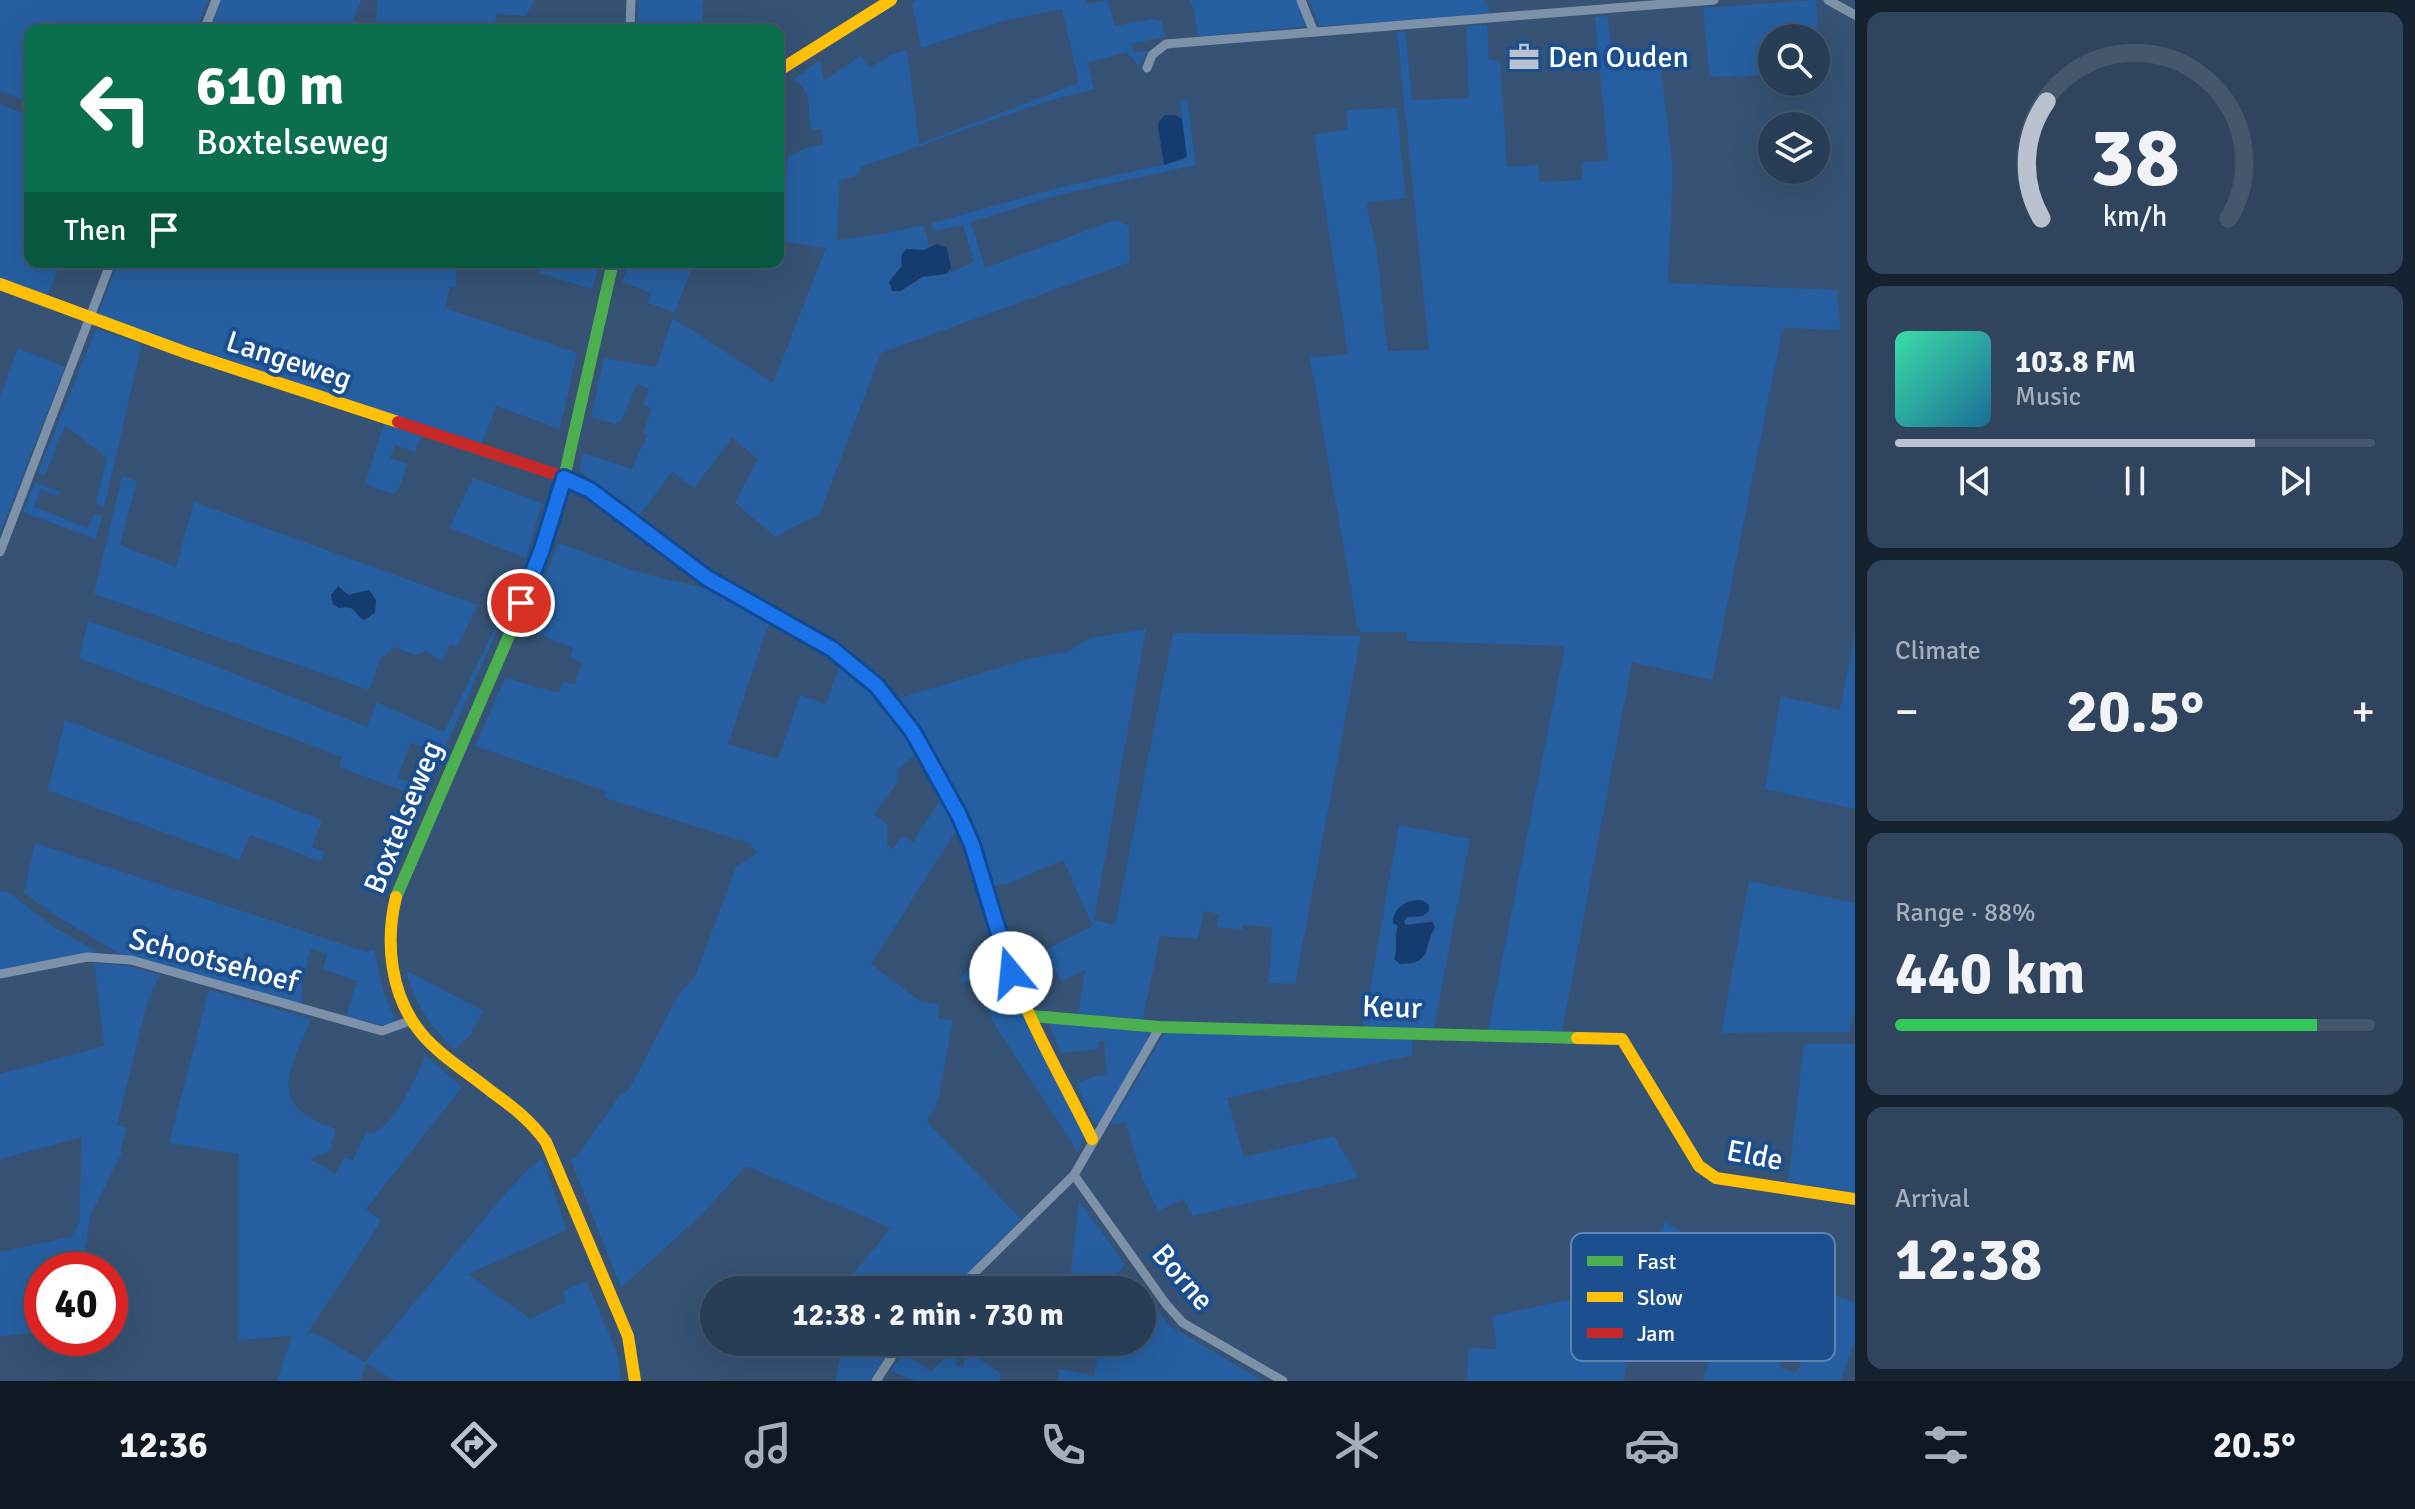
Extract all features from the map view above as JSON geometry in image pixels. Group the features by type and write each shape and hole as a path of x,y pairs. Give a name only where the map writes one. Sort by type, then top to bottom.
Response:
{"street":[{"path":"206,24 216,0"},
{"path":"630,24 631,0"},
{"path":"784,67 891,0"},
{"path":"1301,0 1313,30"},
{"path":"1147,68 1152,55 1166,44 1714,0"},
{"path":"1828,0 1855,15"},
{"path":"0,552 109,268"},
{"name":"Boxtelseweg","path":"612,268 564,478 542,549 511,631 394,902 390,956 401,998 429,1043 533,1123 546,1142 628,1336 635,1381"},
{"name":"Langeweg","path":"0,284 187,353 564,478 590,490 707,578 852,663 894,705 932,765 968,835 1011,973 1092,1139"},
{"name":"Schootsehoef","path":"0,974 101,956 131,960 382,1031 412,1020"},
{"name":"Keur","path":"1032,1016 1160,1027 1622,1039"},
{"path":"971,1276 1074,1175 1092,1139 1160,1027"},
{"name":"Elde","path":"1622,1039 1699,1166 1716,1178 1855,1199"},
{"name":"Borne","path":"1074,1175 1166,1304 1183,1323 1283,1381"},
{"path":"876,1381 892,1356"}],"shaded area":[{"path":"0,0 208,0 198,24 24,24 24,101 0,91"},
{"path":"221,0 361,0 352,24 212,24"},
{"path":"378,0 535,0 525,16 496,14 495,24 376,24"},
{"path":"639,0 703,0 702,24 637,24"},
{"path":"916,0 1085,0 1087,4 1108,0 1115,26 1152,19 1162,21 1165,37 1131,44 1135,53 1148,51 1139,66 1127,52 1087,63 1094,89 1038,104 861,167 858,175 839,181 837,240 924,225 929,246 892,277 899,292 922,277 946,274 974,262 963,225 934,231 932,223 1061,187 1184,160 1180,101 1187,99 1196,165 1059,195 971,222 985,268 1115,220 1129,226 1130,262 881,353 819,516 776,537 735,503 758,459 732,438 694,488 672,472 639,516 579,471 583,453 632,469 647,435 643,433 652,409 643,405 649,389 637,384 622,420 615,424 591,417 604,358 656,367 673,318 773,383 826,248 784,242 784,191 788,157 808,147 823,145 821,129 812,130 805,90 793,79 820,61 824,80 861,56 869,68 907,50 919,144 1079,83 1062,9 1007,20 921,48 912,3"},
{"path":"1189,0 1297,0 1306,26 1198,37 1194,9"},
{"path":"1309,0 1485,0 1491,15 1320,26"},
{"path":"1816,0 1818,24 1758,24 1758,75 1710,77 1703,8"},
{"path":"1607,16 1614,61 1659,55 1673,169 1668,283 1837,290 1840,330 1785,328 1782,332 1712,680 1632,662 1562,1032 1488,1030 1565,646 1406,641 1407,632 1361,632 1358,628 1310,358 1348,354 1314,135 1348,129 1346,110 1397,108 1406,198 1366,203 1376,246 1388,351 1429,350 1397,33 1405,31 1412,100 1469,98 1466,26 1487,25 1489,60 1500,60 1507,167 1538,165 1539,182 1582,180 1582,162 1608,161 1595,17"},
{"path":"0,104 24,114 24,268 59,268 47,296 0,279"},
{"path":"1165,115 1182,119 1187,157 1164,165 1158,126"},
{"path":"937,244 947,248 951,268 946,274 922,277 901,291 892,291 889,282 902,266 901,257 906,249 924,250"},
{"path":"116,268 457,268 456,287 450,287 445,308 577,353 560,429 496,406 482,444 98,315"},
{"path":"540,268 598,268 592,289 539,273"},
{"path":"627,268 692,268 675,312 647,303 651,293 622,282"},
{"path":"96,329 142,344 104,507 96,503 107,457 65,426 45,475 38,473"},
{"path":"18,348 65,367 0,533 0,396"},
{"path":"384,424 421,436 415,452 395,445 390,458 407,464 399,489 393,494 365,484"},
{"path":"122,476 137,481 120,545 176,567 194,502 478,605 457,647 450,644 442,661 425,651 416,655 394,647 381,658 369,690 94,594","holes":["341,587 348,595 369,590 376,600 375,613 364,620 352,609 342,608"]},
{"path":"473,478 542,503 526,558 449,528"},
{"path":"35,482 60,492 58,496 41,489 34,507 88,528 94,514 102,516 96,539 23,512"},
{"path":"558,543 638,572 719,592 770,621 728,744 778,759 800,695 826,704 841,660 880,695 919,751 898,770 897,783 874,814 887,824 887,845 893,849 902,836 913,842 944,794 961,823 871,964 921,1002 939,1004 938,1019 953,1020 938,1101 927,1122 1021,1219 965,1276 852,1276 891,1228 746,1166 701,1215 621,1288 570,1158 576,1158 620,1095 629,1090 678,995 695,977 736,867 757,853 749,843 605,798 606,791 475,746 505,678 558,693 564,681 574,685 582,663 570,657 573,648 526,629"},
{"path":"338,586 348,595 369,590 376,600 375,613 364,620 352,609 333,604 331,595"},
{"path":"504,615 423,798 339,767 342,757 79,658 88,621 205,662 367,727 376,702 444,732","holes":["410,743 438,751 424,788 398,778"]},
{"path":"1146,629 1094,920 1115,925 1173,633 1361,636 1295,984 1269,983 1272,927 1243,925 1242,930 1217,927 1219,914 1204,911 1198,939 1160,936 1143,1019 1078,1014 1085,970 1061,982 1045,950 1093,926 1063,860 1010,883 994,886 973,824 900,698 1028,659 1067,652 1090,638"},
{"path":"1855,632 1855,809 1765,789 1781,696 1840,710"},
{"path":"65,720 322,820 312,847 324,852 320,861 250,835 239,860 48,790"},
{"path":"1399,825 1470,839 1434,1029 1363,1027","holes":["1416,900 1419,917 1407,917 1404,921 1405,925 1431,920 1435,928 1426,955 1395,955 1395,933 1406,902"]},
{"path":"35,843 366,952 374,949 384,993 396,1022 389,1027 346,1016 357,981 323,969 327,954 311,949 302,979 302,1004 118,953 24,893"},
{"path":"1749,881 1855,903 1855,1010 1850,1032 1721,1033"},
{"path":"0,891 8,892 57,929 98,952 0,969"},
{"path":"1422,900 1429,905 1429,911 1423,916 1407,917 1404,921 1406,925 1433,922 1435,928 1423,957 1400,964 1394,959 1398,926 1393,923 1395,913 1411,901"},
{"path":"1001,956 1085,1132 1078,1152 997,1028 970,978 966,983 960,981 972,968"},
{"path":"94,963 128,966 160,975 147,1003 117,1125 127,1127 122,1152 90,1217 85,1252 24,1252 24,1334 0,1336 0,1252 74,1236 79,1222 82,1137 0,1159 0,1074 104,1046"},
{"path":"406,970 483,1011 470,1036 454,1049 424,1013 413,993"},
{"path":"209,990 311,1019 291,1071 291,1098 313,1120 336,1129 330,1151 310,1159 336,1174 344,1157 353,1160 366,1132 371,1134 380,1130 396,1112 426,1056 462,1087 366,1209 381,1221 307,1334 315,1333 365,1362 495,1206 542,1158 567,1230 468,1274 530,1319 565,1302 563,1291 587,1281 618,1356 621,1381 395,1381 366,1363 360,1381 277,1381 292,1336 239,1340 239,1154 169,1143"},
{"path":"1048,1022 1154,1031 1100,1126 1093,1120 1076,1084 1107,1075 1104,1041 1099,1041 1098,1049 1061,1053"},
{"path":"1165,1033 1413,1039 1412,1055 1227,1098 1244,1157 1334,1136 1358,1178 1192,1216 1184,1199 1158,1211 1143,1179 1125,1122 1110,1125"},
{"path":"1804,1044 1855,1044 1855,1193 1788,1182"},
{"path":"1079,1201 1125,1265 1114,1276 1071,1276"},
{"path":"1665,1222 1685,1233 1660,1233"},
{"path":"1836,1296 1855,1302 1855,1341 1840,1381 1703,1381 1709,1361 1781,1361 1779,1367 1797,1373 1801,1361 1835,1361"},
{"path":"1571,1300 1571,1361 1628,1361 1624,1381 1467,1381 1469,1348 1496,1349 1492,1316"},
{"path":"1156,1308 1176,1330 1263,1381 1058,1381 1059,1369 1094,1376 1098,1356 1156,1356"},
{"path":"841,1356 886,1356 870,1381 835,1381"},
{"path":"902,1356 931,1371 948,1356 957,1359 956,1364 963,1367 966,1356 976,1356 1001,1374 1000,1381 916,1381 890,1371"}],"traffic: fast":[{"path":"396,897 511,631 542,549 564,478 612,268"},
{"path":"1032,1016 1160,1027 1577,1038"}],"traffic: slow":[{"path":"784,67 891,0"},
{"path":"0,284 187,353 398,422"},
{"path":"841,656 886,699 941,776 968,833 1012,974 1092,1139"},
{"path":"396,897 391,950 402,1002 429,1041 521,1115 546,1142 628,1336 635,1381"},
{"path":"1577,1038 1622,1039 1699,1166 1716,1178 1855,1199"}],"traffic: jam":[{"path":"398,422 573,480 707,578 841,656"}],"place":[{"name":"Den Ouden","path":"1524,57"}],"route":[{"path":"521,603 564,478 590,490 707,578 852,663 894,705 913,732 959,815 972,845 1011,973"}]}
